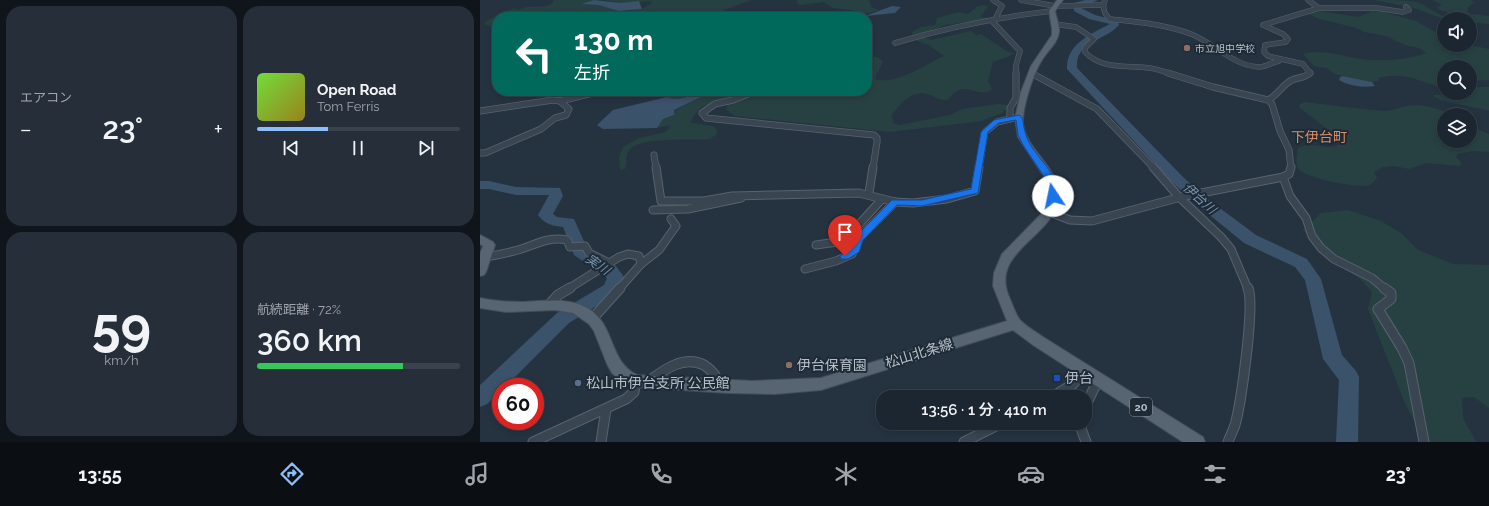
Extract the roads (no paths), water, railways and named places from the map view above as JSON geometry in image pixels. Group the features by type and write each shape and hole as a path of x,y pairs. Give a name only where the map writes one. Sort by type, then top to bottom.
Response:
{"main road":[{"path":"1015,324 999,286 1000,273 1006,257 1049,212 1053,196 1052,181 1027,145 1015,118 1037,62 1054,36 1056,6"},
{"path":"480,239 489,245 483,265"},
{"path":"480,303 505,307 550,304 570,306 593,318"},
{"name":"松山北条線","path":"593,318 599,326 618,370 626,378 643,381 789,388 821,384 1015,324"},
{"name":"20","path":"1015,324 1051,350 1197,442"}],"street":[{"path":"993,0 1002,6 993,21"},
{"path":"1021,0 1071,7 1103,5"},
{"path":"1105,0 1103,5 1106,16 1110,19 1161,26 1192,34 1239,63 1263,66 1277,61 1305,66"},
{"path":"1308,0 1319,8"},
{"path":"895,43 943,29 993,21 1056,6"},
{"path":"1268,100 1280,93 1290,81 1310,74 1305,66 1268,56 1264,52 1265,45 1286,42 1288,39 1284,34 1266,28 1263,25 1319,8 1372,8 1403,12 1409,10 1406,7"},
{"path":"654,155 661,201 704,201 732,196 869,193 882,199 895,202 922,203 975,191 985,132 997,122 1015,118 1010,108 1016,98 1016,65 1020,51 993,21"},
{"path":"1049,212 1071,221 1100,220 1113,217 1124,211 1179,197 1283,178 1289,174 1291,169 1289,150 1280,131 1272,104 1268,100 1213,87 1152,68 1117,67 1098,62 1091,59 1085,52 1085,48 1093,37 1088,32 1072,26 1054,24"},
{"path":"1033,74 1097,109 1138,150 1179,197 1221,237 1231,249 1249,291 1250,312 1245,366 1235,424 1228,442"},
{"path":"480,111 553,100 560,101 580,96"},
{"path":"740,96 708,107 704,110 702,116 706,118 874,135 877,138 877,142 869,193"},
{"path":"480,153 485,153 541,129 555,118 566,115 569,109 560,101"},
{"path":"1283,178 1290,196 1306,218 1312,236 1321,248 1334,259 1372,278 1391,293 1391,299 1378,309 1382,319 1400,342 1410,364 1424,442"},
{"path":"653,210 699,207 750,196"},
{"path":"816,245 844,241 882,199"},
{"path":"805,269 821,266 826,262 852,254 856,249 858,239 895,202"},
{"path":"593,318 641,264 659,250 676,226 670,219"},
{"path":"483,265 513,252 553,238 567,240 570,248 585,246 589,253 608,264"},
{"path":"550,304 558,295 619,257 635,254 639,256 641,264"},
{"path":"533,442 606,409 634,392 643,381 665,369 689,361 699,362 709,369 717,377 719,385"},
{"path":"1063,390 1073,384 1085,371"},
{"path":"1092,392 1098,380"},
{"path":"601,442 606,409"},
{"path":"967,441 988,430"},
{"path":"1082,430 1086,442"}],"water":[{"path":"594,0 620,3 639,1 642,9 619,11 599,5 581,4"},
{"path":"892,6 901,7 895,13 872,15 872,13"},
{"path":"1343,76 1372,82 1375,86 1361,87 1347,84 1339,80 1340,77"},
{"path":"704,96 674,110 674,115 663,119 657,128 603,129 597,125 613,110 667,97 676,99"}],"waterway":[{"name":"伊台川","path":"1094,0 1077,5 1077,9 1092,17 1115,23 1115,25 1090,39 1079,48 1072,60 1072,69 1178,180 1200,200 1250,239 1301,263 1313,279 1333,359 1349,377 1347,442"},
{"name":"実川","path":"480,185 489,185 516,191 555,191 556,196 545,215 553,221 569,223 580,251 610,270 616,277 610,289 563,318 480,398"}],"place":[{"name":"市立旭中学校","path":"1187,48"},
{"name":"伊台保育園","path":"789,365"},
{"name":"伊台","path":"1057,378"},
{"name":"松山市伊台支所 公民館","path":"578,383"}],"district":[{"name":"下伊台町","path":"1319,137"}]}
